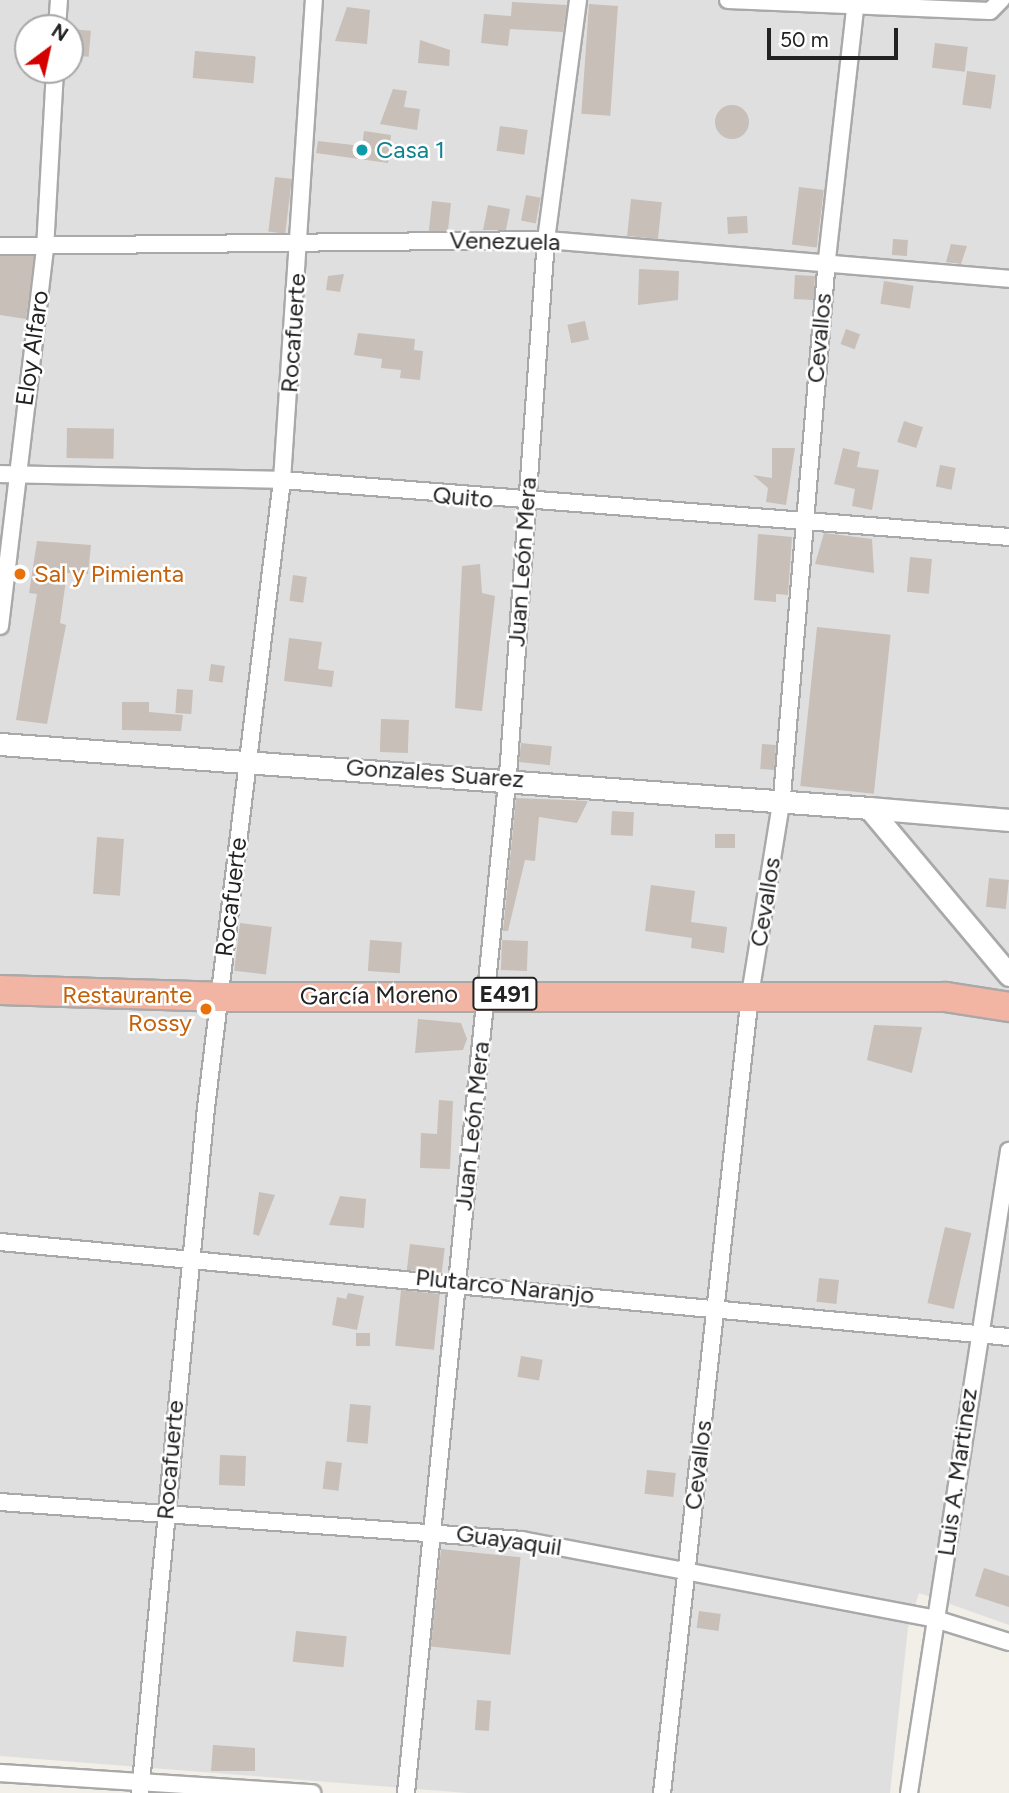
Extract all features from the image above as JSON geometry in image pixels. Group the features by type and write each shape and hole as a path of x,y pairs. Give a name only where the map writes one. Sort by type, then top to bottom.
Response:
{"highway":[{"name":"García Moreno","path":"0,990 218,997 486,994 946,997 1009,1007"}],"street":[{"name":"Rocafuerte","path":"141,1788 190,1255 218,997 282,480 300,243 314,0"},
{"name":"Juan León Mera","path":"406,1793 486,994 503,778 509,762 546,240 578,0"},
{"path":"728,0 855,10 990,11 1002,0"},
{"name":"Cevallos","path":"662,1793 750,995 782,797 803,519 827,259 855,10"},
{"name":"Eloy Alfaro","path":"0,626 8,473 45,249 54,84"},
{"name":"Venezuela","path":"0,246 45,249 546,240 827,259 1009,279"},
{"name":"Quito","path":"8,473 282,480 526,502 803,519 1009,537"},
{"name":"Gonzales Suarez","path":"0,744 782,797 869,808 1009,820"},
{"path":"869,808 1009,975"},
{"name":"Luis A. Martinez","path":"909,1793 977,1333 1009,1151"},
{"name":"Plutarco Naranjo","path":"0,1242 190,1255 1009,1337"},
{"name":"Guayaquil","path":"0,1502 165,1510 431,1530 686,1567 935,1619 1009,1642"},
{"path":"0,1773 141,1788 312,1793"}],"shaded area":[{"path":"0,0 1009,0 1009,1625 919,1593 908,1628 890,1793 467,1793 0,1756"}],"building":[{"path":"512,2 567,5 563,32 510,29 508,46 481,43 484,14 511,16"},
{"path":"589,4 618,6 610,116 581,114"},
{"path":"347,7 370,10 367,44 335,41"},
{"path":"84,30 91,31 89,57 84,56"},
{"path":"420,40 450,50 449,66 418,63"},
{"path":"935,43 968,47 965,72 932,68"},
{"path":"195,51 256,56 253,83 193,78"},
{"path":"967,71 996,75 991,109 962,105"},
{"path":"393,89 407,91 404,107 420,109 417,130 380,124"},
{"path":"732,105 744,110 749,122 744,134 732,139 720,134 715,122 720,110"},
{"path":"500,126 528,130 524,155 497,151"},
{"name":"Casa 1","path":"364,131 391,135 388,163 316,153 318,141 362,146"},
{"path":"275,177 292,179 285,234 268,232"},
{"path":"799,187 824,190 817,248 792,245"},
{"path":"526,195 541,198 536,223 521,221"},
{"path":"631,199 662,202 658,239 627,236"},
{"path":"432,201 451,203 448,233 429,231"},
{"path":"488,205 510,209 506,230 483,230"},
{"path":"747,216 748,233 728,234 727,217"},
{"path":"893,239 908,240 907,256 892,255"},
{"path":"951,244 967,246 961,264 946,262"},
{"path":"0,256 34,256 26,319 0,315"},
{"path":"639,269 679,271 678,300 638,305"},
{"path":"344,274 340,292 326,290 328,276"},
{"path":"795,275 815,276 814,300 794,299"},
{"path":"884,281 914,286 910,308 880,304"},
{"path":"585,321 589,340 571,343 567,325"},
{"path":"846,329 860,334 855,349 841,344"},
{"path":"358,333 415,339 414,350 423,351 420,380 400,378 401,370 381,368 382,359 354,355"},
{"path":"904,421 923,427 916,448 897,442"},
{"path":"67,428 114,429 113,459 66,458"},
{"path":"772,448 795,448 786,505 766,502 768,488 753,475 772,478"},
{"path":"843,448 860,452 857,467 879,470 872,510 852,506 855,489 834,484"},
{"path":"940,465 956,468 952,490 936,487"},
{"path":"824,533 872,539 874,573 815,564"},
{"path":"758,534 792,537 788,595 776,594 776,602 754,600"},
{"path":"37,541 91,545 88,574 67,573 60,623 66,625 47,724 16,720 37,594 29,593"},
{"path":"910,557 932,559 929,594 907,592"},
{"path":"480,564 482,593 495,596 482,711 455,708 462,566"},
{"path":"293,575 307,577 303,603 289,601"},
{"path":"817,627 891,635 874,794 800,786"},
{"path":"289,638 322,642 318,669 334,671 332,687 284,681"},
{"path":"211,664 225,666 222,683 209,681"},
{"path":"177,689 193,690 191,714 175,713"},
{"path":"122,702 149,702 149,712 183,715 181,731 122,730"},
{"path":"381,719 409,720 408,753 380,752"},
{"path":"521,743 552,746 550,765 519,762"},
{"path":"762,744 776,745 774,770 760,769"},
{"path":"516,798 588,801 577,823 539,817 535,861 525,860 508,931 503,931"},
{"path":"612,811 634,812 633,836 611,835"},
{"path":"715,834 735,834 735,848 715,848"},
{"path":"97,837 124,839 120,896 93,894"},
{"path":"989,878 1009,880 1006,909 986,907"},
{"path":"651,885 695,891 691,922 727,927 724,953 691,948 692,938 645,931"},
{"path":"240,923 272,927 266,975 234,971"},
{"path":"370,940 402,942 400,973 368,971"},
{"path":"502,940 528,941 527,971 501,970"},
{"path":"418,1019 461,1023 467,1039 463,1050 415,1053"},
{"path":"874,1025 922,1027 912,1073 867,1060"},
{"path":"439,1100 453,1101 450,1169 420,1168 421,1133 437,1134"},
{"path":"259,1192 275,1195 259,1236 253,1234"},
{"path":"340,1196 366,1199 364,1228 329,1225"},
{"path":"945,1227 971,1233 954,1309 927,1303"},
{"path":"410,1244 445,1248 442,1274 407,1270"},
{"path":"819,1278 839,1280 836,1304 816,1302"},
{"path":"401,1290 440,1294 434,1350 395,1346"},
{"path":"348,1293 364,1296 357,1330 332,1325 337,1297 346,1299"},
{"path":"356,1333 370,1333 370,1346 356,1346"},
{"path":"521,1356 543,1360 539,1381 517,1377"},
{"path":"350,1404 371,1406 368,1444 347,1442"},
{"path":"220,1455 246,1456 245,1486 219,1485"},
{"path":"326,1461 342,1463 338,1491 323,1489"},
{"path":"647,1470 676,1473 673,1497 644,1494"},
{"path":"441,1549 521,1557 510,1655 431,1646"},
{"path":"984,1568 1009,1576 1009,1607 975,1596"},
{"path":"699,1611 721,1614 718,1631 697,1628"},
{"path":"296,1631 347,1636 343,1667 293,1662"},
{"path":"477,1700 491,1701 489,1731 475,1730"},
{"path":"213,1745 255,1748 255,1771 211,1771"}],"place":[{"name":"Casa 1","path":"362,150"},
{"name":"Sal y Pimienta","path":"20,574"},
{"name":"Restaurante Rossy","path":"206,1009"}]}
